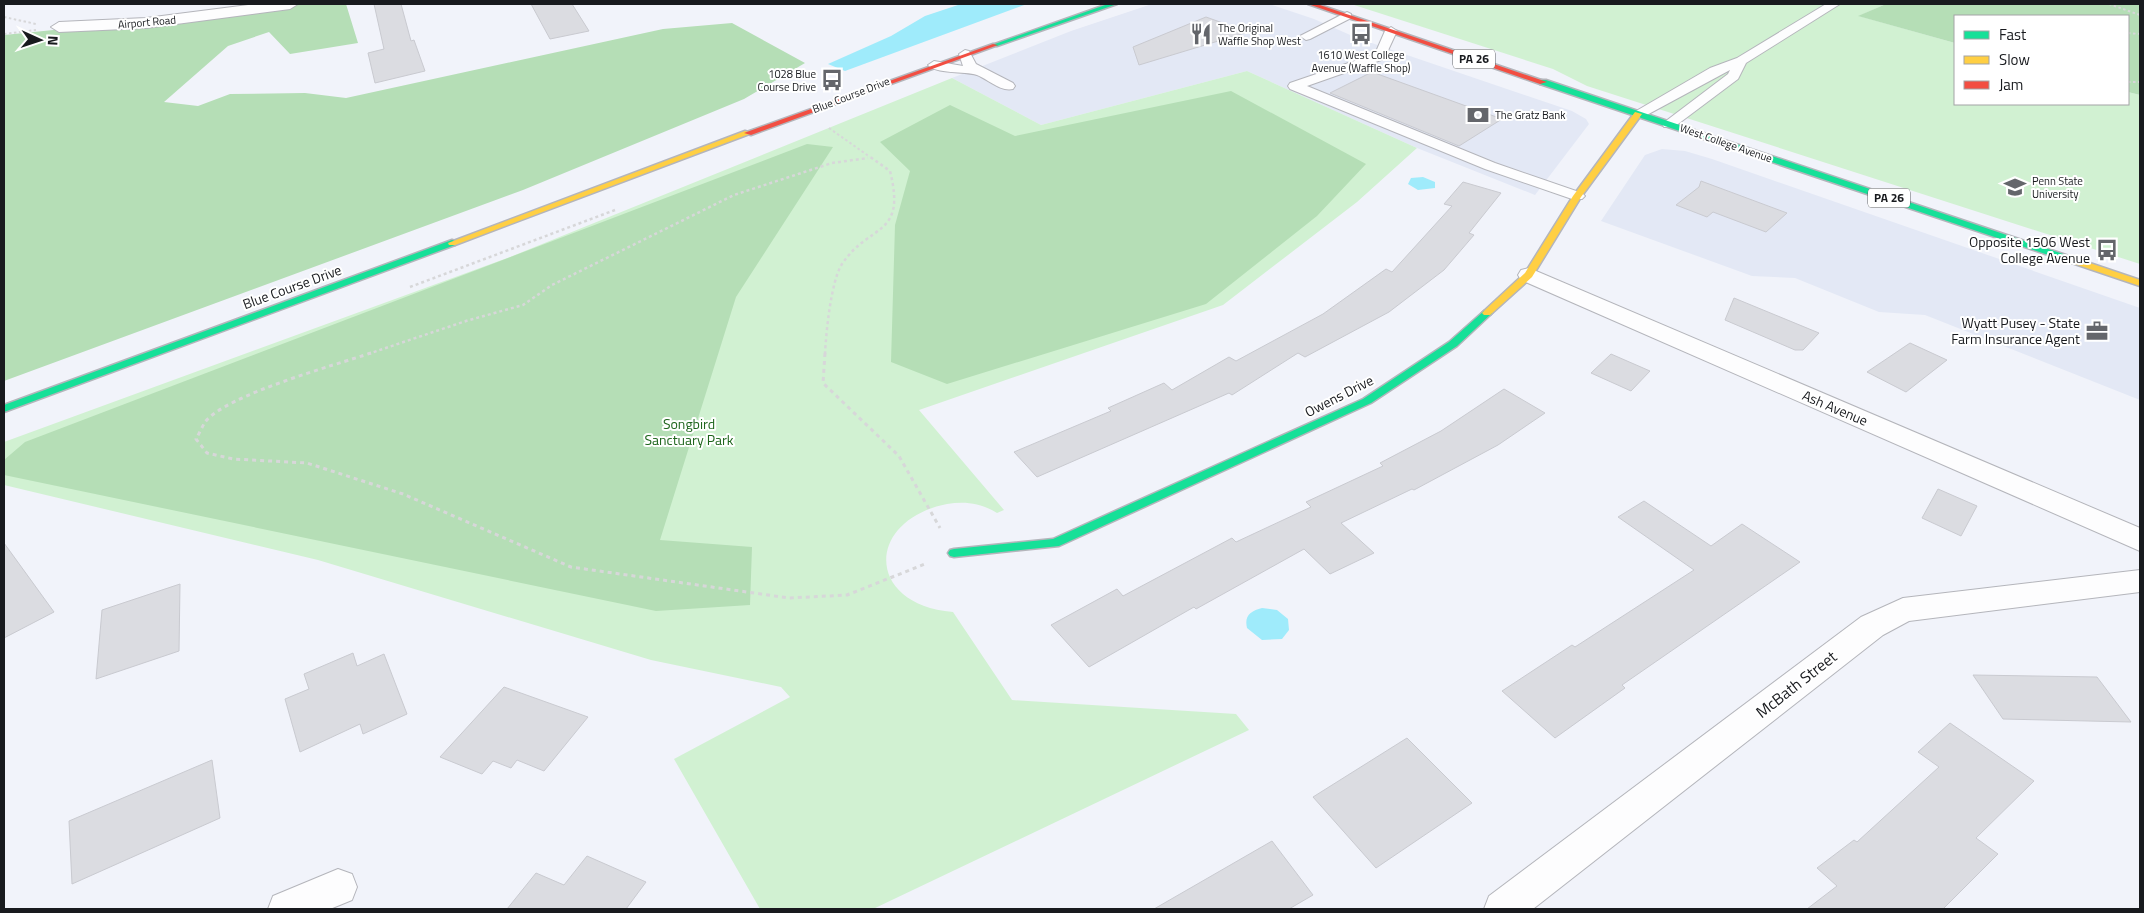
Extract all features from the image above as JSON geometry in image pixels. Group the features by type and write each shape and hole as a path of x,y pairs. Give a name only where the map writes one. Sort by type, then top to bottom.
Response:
{"main road":[{"name":"Blue Course Drive","path":"4,410 934,65 1114,4"},
{"name":"West College Avenue","path":"1310,4 2140,282"},
{"name":"Blue Course Drive","path":"590,192 834,90"},
{"name":"Owens Drive","path":"954,553 1055,544 1367,401 1452,344 1529,275 1577,196 1638,114"}],"street":[{"name":"Airport Road","path":"59,26 146,23 290,4"},
{"name":"Ash Avenue","path":"1529,275 2140,540"},
{"name":"McBath Street","path":"1503,909 1872,626 1904,610 2140,581"},
{"path":"287,909 338,887"}],"lane":[{"path":"1638,114 1715,71 1741,61 1834,4"},
{"path":"1306,36 1347,16"},
{"path":"1391,31 1380,56 1295,86 1490,166 1577,196"},
{"path":"965,54 965,59 969,65 1008,86"},
{"path":"1669,124 1733,76 1741,61"},
{"path":"934,65 980,72"}],"path":[{"path":"2110,4 2140,15"},
{"path":"4,17 34,24 59,26"},
{"path":"4,34 59,26"},
{"path":"823,123 868,158 890,171 894,187 894,204 888,224 853,251 842,265 834,291 826,331 823,383 899,456 954,553 847,595 789,598 715,590 570,567 403,494 307,463 233,458 207,453 196,439 206,421 228,405 261,390 466,321 522,305 568,277 734,195 832,163 868,158"}],"shaded area":[{"path":"1152,4 1269,4 1314,19 1357,38 1572,111 1586,119 1589,124 1535,195 1417,148 1247,71 1041,125 952,78 1071,31"},
{"path":"1662,149 1685,151 1712,159 2140,308 2140,400 1925,315 1879,312 1795,278 1752,276 1601,221 1645,155"}],"green space":[{"path":"285,4 346,4 358,43 290,54 269,32 228,46 164,102 198,106 230,94 305,93 346,98 663,29 732,23 805,63 744,99 523,190 4,381 4,35 231,12"},
{"name":"Penn State University","path":"1351,4 1886,4 1859,16 1954,43 1954,105 2129,105 2129,92 2140,95 2140,264 1587,86 1553,69"},
{"path":"1886,4 2140,4 2140,95 2129,92 2129,15 1954,15 1954,43 1858,16"},
{"name":"Songbird Sanctuary Park","path":"1247,71 1417,148 1357,202 1223,305 919,410 1004,510 997,513 979,505 960,503 947,504 920,513 901,526 890,543 886,561 891,579 903,594 924,606 953,612 1012,700 1236,714 1249,730 873,909 760,909 674,759 790,697 781,687 651,660 318,560 4,485 4,442 510,257 952,78 1041,125"},
{"path":"1231,91 1366,164 1317,216 1206,304 947,384 891,362 895,225 910,171 880,142 950,105 1015,136"},
{"path":"807,144 833,147 736,297 660,540 752,547 750,605 656,611 4,475 4,460 25,442"}],"water":[{"path":"961,4 1027,4 845,71 828,64 891,36 925,16"},
{"path":"1423,177 1435,182 1435,188 1418,190 1408,184 1411,178"},
{"path":"1262,608 1277,610 1288,619 1289,630 1282,639 1262,640 1247,628 1246,624 1249,614"}],"building":[{"path":"374,4 401,4 411,41 414,40 425,71 375,83 368,53 384,49"},
{"path":"531,4 572,4 589,31 550,39"},
{"name":"The Original Waffle Shop West","path":"1206,17 1248,32 1139,65 1133,47"},
{"path":"1372,72 1502,119 1459,146 1330,93"},
{"path":"1701,181 1787,213 1766,232 1713,212 1707,217 1676,205 1699,187"},
{"path":"1463,182 1501,193 1469,233 1474,235 1444,270 1389,312 1305,357 1298,353 1232,395 1229,393 1037,477 1014,452 1111,411 1108,408 1164,383 1172,390 1229,357 1236,361 1323,314 1386,269 1392,272 1452,206 1444,204"},
{"path":"1734,298 1819,333 1803,350 1795,350 1725,320"},
{"path":"1910,343 1947,360 1906,392 1867,372"},
{"path":"1611,354 1650,371 1631,391 1591,373"},
{"path":"1504,389 1545,413 1498,445 1414,490 1412,489 1341,523 1374,553 1330,574 1304,549 1196,609 1194,607 1089,667 1051,625 1117,589 1123,596 1232,538 1236,542 1311,507 1306,502 1383,466 1380,463 1441,431"},
{"path":"1938,489 1977,506 1961,536 1922,518"},
{"path":"1644,501 1711,546 1742,524 1800,562 1622,685 1625,688 1555,738 1502,691 1572,645 1575,647 1694,570 1618,517"},
{"path":"4,543 54,612 4,638"},
{"path":"180,584 179,651 96,679 102,610"},
{"path":"353,653 357,666 384,654 407,714 363,734 360,724 300,752 285,699 309,689 304,674"},
{"path":"1973,675 2097,677 2131,722 2003,719"},
{"path":"504,687 588,717 544,771 517,760 511,768 493,761 482,774 440,757"},
{"path":"1950,723 2034,781 1976,838 1998,854 1943,909 1807,909 1837,886 1817,868 1854,840 1857,842 1939,767 1918,752"},
{"path":"1407,738 1472,803 1376,868 1313,797"},
{"path":"212,760 220,818 72,884 69,821"},
{"path":"1272,841 1313,895 1289,909 1154,909"},
{"path":"587,856 646,882 626,909 507,909 536,873 564,885"}],"traffic: fast":[{"path":"995,45 1114,4"},
{"path":"1543,82 2075,261"},
{"path":"4,409 452,243"},
{"path":"954,553 1055,543 1367,401 1453,344 1487,313"}],"traffic: slow":[{"path":"1487,313 1529,275 1577,196 1638,114"},
{"path":"452,243 748,133"},
{"path":"2075,261 2140,283"}],"traffic: jam":[{"path":"1311,4 1543,82"},
{"path":"748,133 995,45"}],"place":[{"name":"The Original Waffle Shop West","path":"1201,34"},
{"name":"1610 West College Avenue (Waffle Shop)","path":"1361,34"},
{"name":"1028 Blue Course Drive","path":"832,80"},
{"name":"The Gratz Bank","path":"1478,115"},
{"name":"Penn State University","path":"2015,187"},
{"name":"Opposite 1506 West College Avenue","path":"2107,250"},
{"name":"Wyatt Pusey - State Farm Insurance Agent","path":"2097,331"}]}
